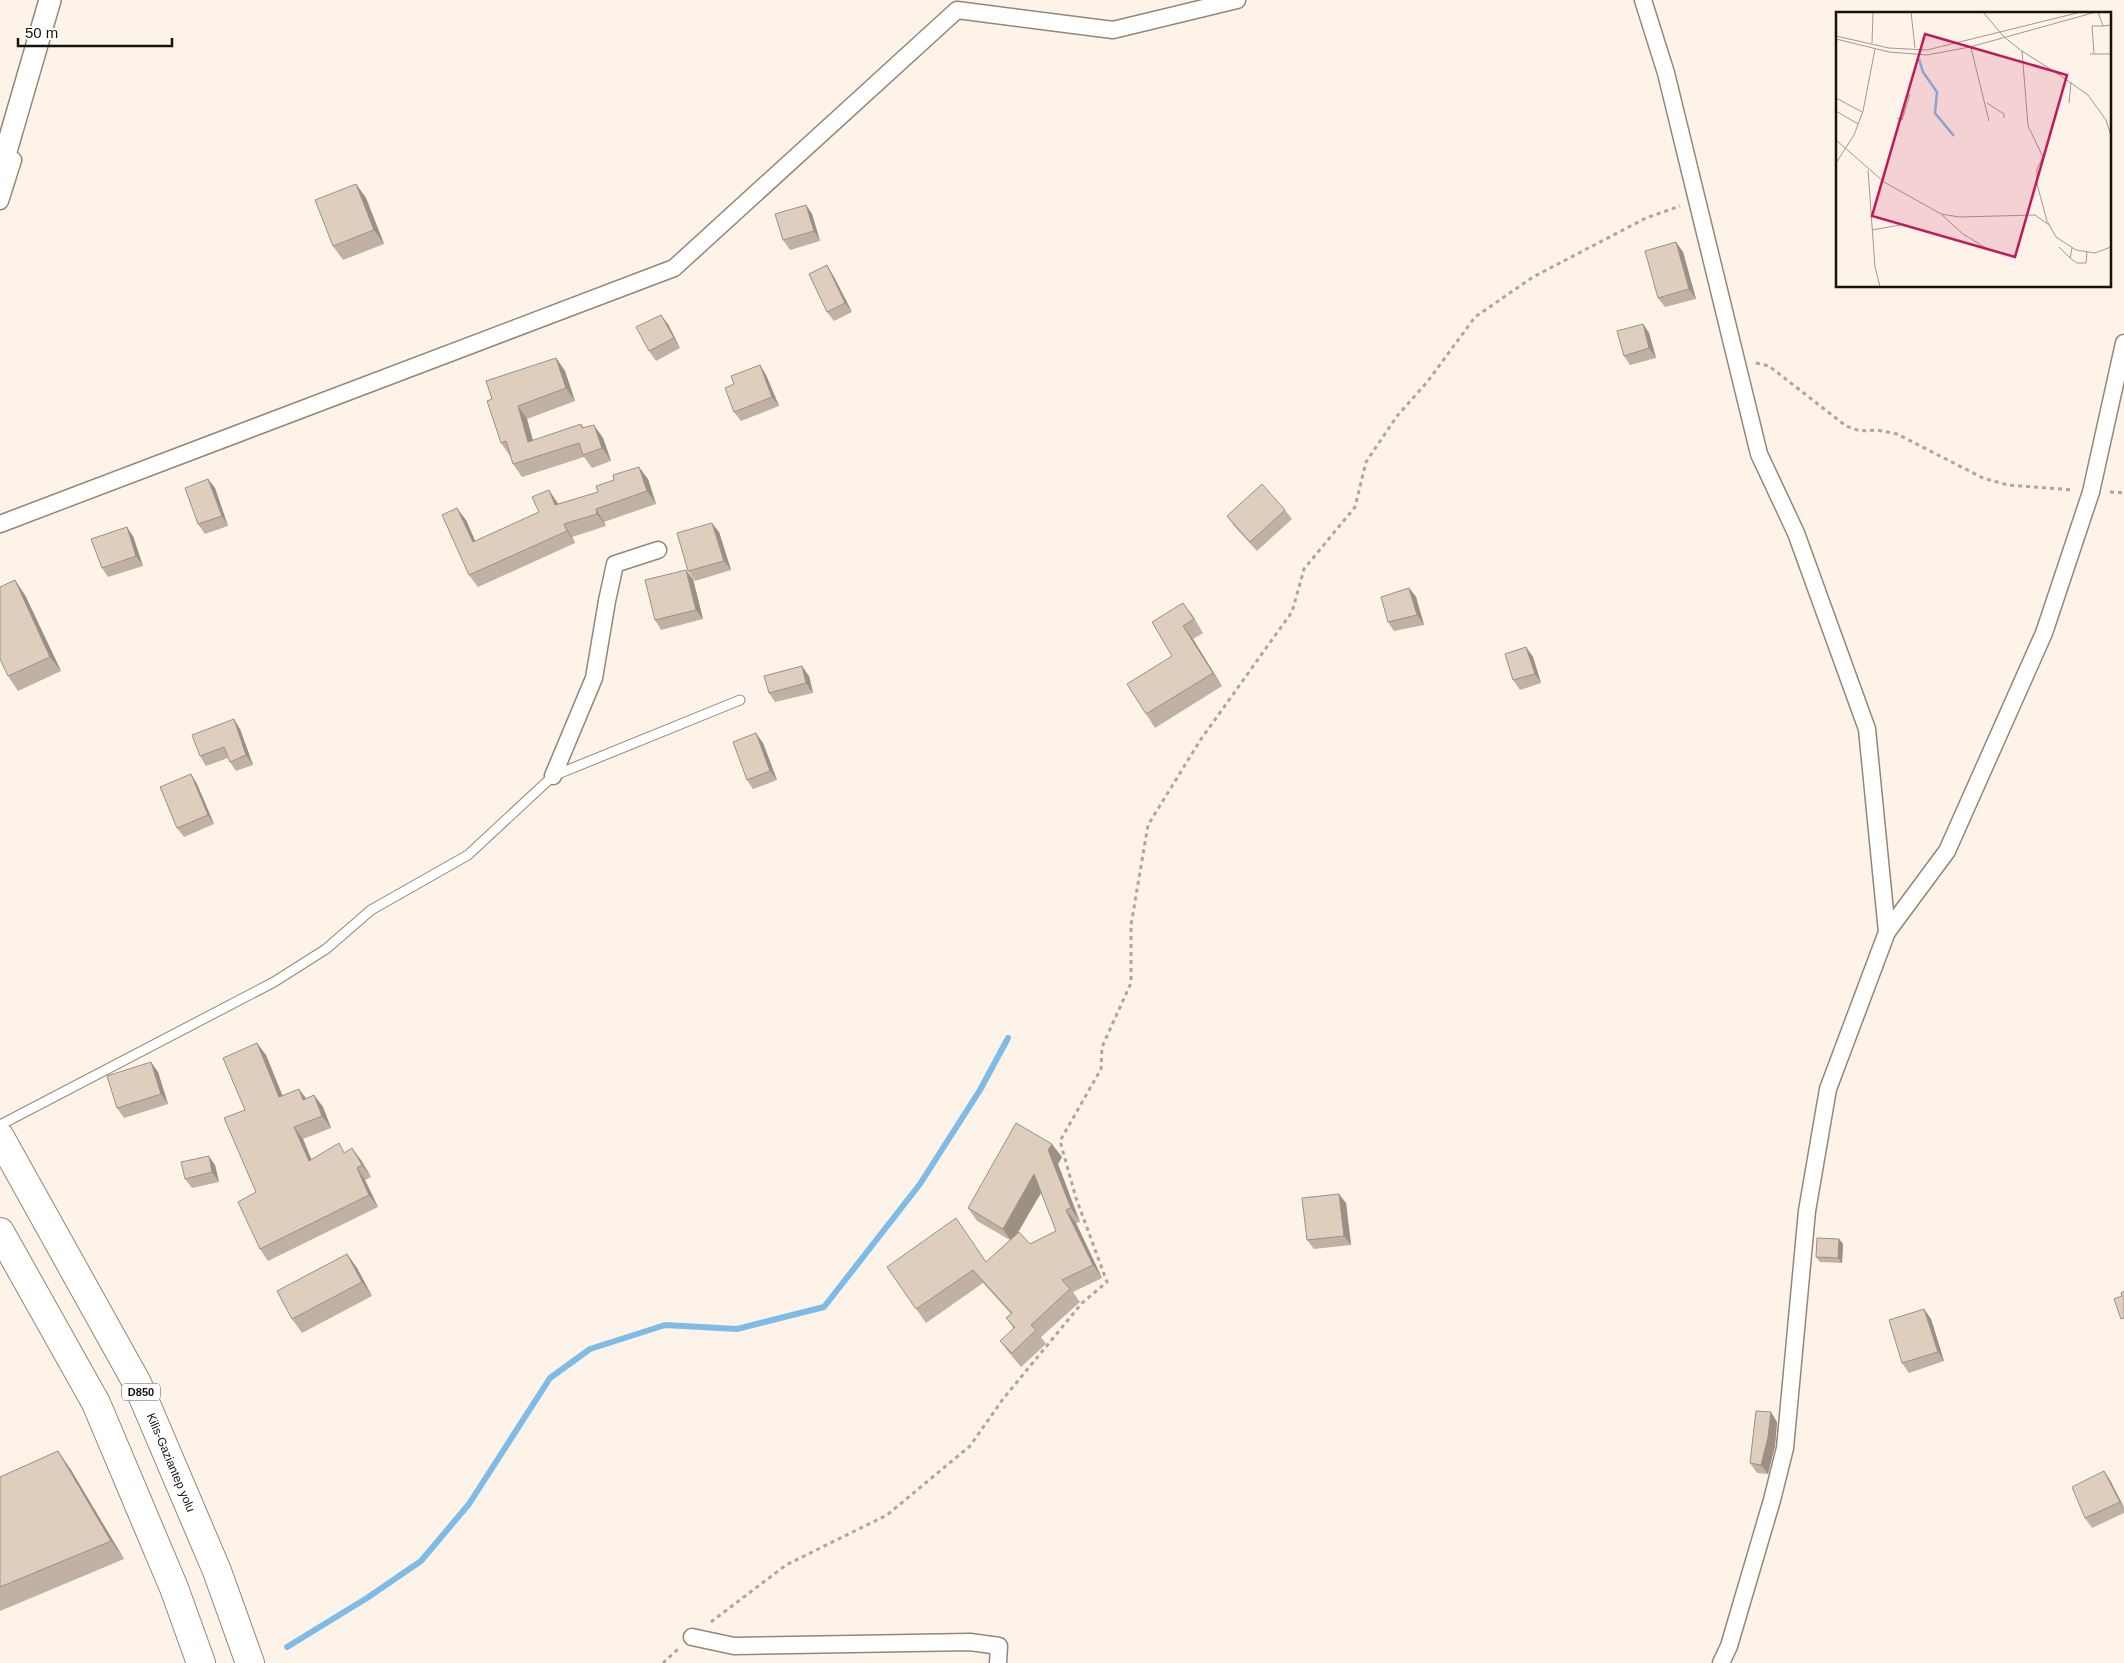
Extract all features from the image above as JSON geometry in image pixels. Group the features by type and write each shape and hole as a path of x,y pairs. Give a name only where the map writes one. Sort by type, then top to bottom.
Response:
{"highway":[{"name":"Kilis-Gaziantep yolu","path":"0,1137 138,1383 217,1571 250,1663"},
{"path":"0,1232 96,1404 174,1588 201,1663"}],"street":[{"path":"0,172 50,0"},
{"path":"0,524 674,268 957,10 1113,30 1237,0"},
{"path":"1643,0 1666,73 1759,454 1796,533 1867,729 1887,932"},
{"path":"0,200 41,69"},
{"path":"1720,1663 1729,1646 1772,1500 1785,1448 1807,1212 1828,1089 1887,932 1947,851 2044,633 2091,492 2124,343"},
{"path":"553,776 594,678 607,600 616,564 658,550"},
{"path":"692,1637 734,1646 970,1642 999,1646 998,1663"}],"lane":[{"path":"0,1125 274,982 326,950 371,910 468,855 553,776 740,700"}],"path":[{"path":"663,1663 692,1637 786,1565 886,1515 970,1446 1003,1399 1082,1304 1107,1282 1076,1198 1060,1140 1100,1069 1102,1047 1131,983 1131,925 1148,824 1201,739 1292,612 1304,569 1355,508 1366,462 1397,416 1428,381 1475,317 1533,278 1567,259 1646,218 1697,200"},
{"path":"1736,358 1769,366 1846,426 1860,431 1877,430 1897,434 1982,478 2008,485 2091,492"}],"building":[{"path":"356,184 374,230 333,246 315,200"},
{"path":"806,205 814,231 783,240 775,214"},
{"path":"1676,242 1689,289 1658,298 1645,251"},
{"path":"827,265 845,303 827,312 809,274"},
{"path":"661,315 674,338 649,351 636,327"},
{"path":"1643,324 1649,348 1624,356 1617,331"},
{"path":"556,358 566,388 518,406 528,442 581,424 582,428 594,425 602,448 583,455 579,443 513,464 506,441 501,443 487,401 492,399 486,381"},
{"path":"760,365 772,397 734,412 725,388 734,384 731,376"},
{"path":"639,467 647,491 596,509 597,514 564,524 567,531 469,575 442,515 457,508 473,542 539,512 532,497 549,490 555,505 598,492 596,486 614,480 613,475"},
{"path":"208,479 222,516 198,524 185,488"},
{"path":"1262,484 1285,510 1250,542 1227,516"},
{"path":"712,523 724,561 688,571 677,533"},
{"path":"127,527 136,556 102,568 91,539"},
{"path":"686,570 696,610 655,620 645,580"},
{"path":"15,580 50,657 8,676 0,659 0,587"},
{"path":"1409,588 1417,615 1388,622 1381,597"},
{"path":"1183,603 1194,619 1183,626 1213,673 1146,714 1127,684 1172,656 1152,622"},
{"path":"1526,647 1535,674 1513,680 1505,654"},
{"path":"802,666 806,683 769,693 764,676"},
{"path":"234,719 246,755 230,762 224,747 200,756 192,735"},
{"path":"756,733 770,771 747,780 733,742"},
{"path":"191,774 208,815 177,828 160,787"},
{"path":"257,1043 279,1097 299,1089 303,1100 314,1095 322,1116 294,1127 309,1161 339,1143 344,1153 352,1148 362,1165 357,1168 369,1195 260,1249 238,1202 256,1192 224,1118 245,1110 223,1058"},
{"path":"151,1062 161,1094 117,1108 107,1076"},
{"path":"1016,1123 1052,1144 1048,1150 1071,1208 1066,1210 1093,1265 1062,1280 1070,1289 1031,1325 1036,1330 1012,1353 1000,1341 1015,1327 1006,1318 1012,1313 973,1270 916,1309 887,1267 956,1218 986,1262 1019,1232 1030,1244 1056,1231 1034,1174 1003,1229 968,1208"},
{"path":"209,1156 212,1172 185,1179 181,1162"},
{"path":"1339,1194 1344,1236 1307,1240 1302,1198"},
{"path":"1817,1238 1839,1239 1838,1258 1816,1257"},
{"path":"347,1254 362,1282 292,1319 277,1291"},
{"path":"2124,1291 2124,1318 2121,1319 2114,1299 2122,1296 2121,1293"},
{"path":"1924,1309 1938,1352 1902,1363 1889,1320"},
{"path":"1756,1411 1771,1412 1768,1437 1761,1465 1750,1463"},
{"path":"58,1451 111,1541 0,1587 0,1477"},
{"path":"2104,1471 2120,1502 2085,1518 2072,1487"}],"waterway":[{"path":"287,1647 367,1598 421,1561 469,1504 550,1378 590,1349 665,1325 737,1329 824,1307 920,1184 980,1090 1008,1038"}]}
